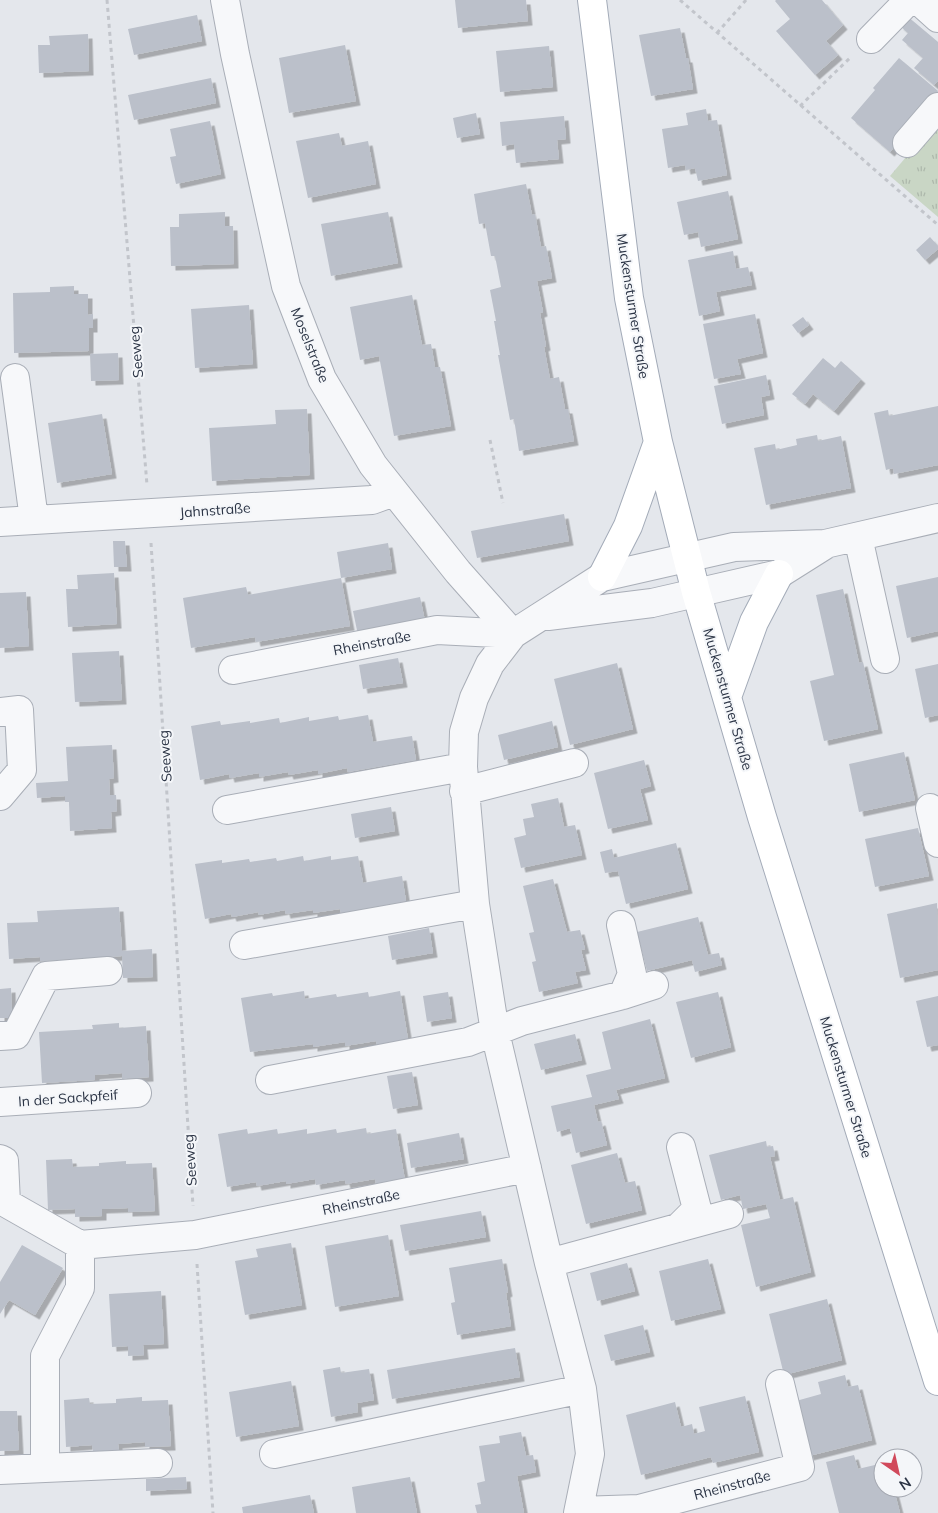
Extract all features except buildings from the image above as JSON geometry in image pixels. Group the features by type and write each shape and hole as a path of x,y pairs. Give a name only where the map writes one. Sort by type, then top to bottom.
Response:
{"main road":[{"name":"Muckensturmer Straße","path":"592,0 629,298 658,442 687,558 762,817 938,1381"},
{"path":"602,577 628,526 658,442"},
{"path":"727,697 754,622 779,574"}],"street":[{"name":"Moselstraße","path":"225,0 286,286 322,379 373,465 458,572 513,634"},
{"path":"871,39 909,0"},
{"path":"918,0 938,18"},
{"path":"907,143 938,107"},
{"path":"15,378 34,519"},
{"name":"Jahnstraße","path":"0,522 372,500 394,492"},
{"path":"779,574 825,544 858,538 938,518"},
{"path":"858,538 885,660"},
{"name":"Rheinstraße","path":"780,1384 800,1467 639,1509 579,1512 590,1454 582,1389 549,1264 495,1032 475,904 464,779 464,732 474,698 490,664 513,634 602,577 734,547 825,544"},
{"name":"Rheinstraße","path":"541,616 652,603 779,574"},
{"name":"Rheinstraße","path":"233,670 437,630 513,634"},
{"path":"0,712 19,710 22,770 0,796"},
{"path":"227,810 574,763"},
{"path":"930,808 938,843"},
{"path":"244,945 475,904"},
{"path":"621,925 632,974 623,995"},
{"path":"0,1036 16,1035 46,976 108,972"},
{"path":"270,1080 468,1042 522,1022 654,985"},
{"name":"In der Sackpfeif","path":"0,1102 137,1093"},
{"path":"678,1228 697,1208 681,1147"},
{"path":"0,1159 4,1161 6,1203 80,1245 195,1236"},
{"name":"Rheinstraße","path":"195,1236 527,1168"},
{"path":"549,1264 729,1214"},
{"path":"45,1468 45,1356 80,1288 80,1245"},
{"path":"274,1454 582,1389"},
{"path":"0,1470 158,1463"}],"path":[{"name":"Seeweg","path":"107,0 149,513 214,1513"},
{"path":"680,0 938,225"},
{"path":"717,33 746,0"},
{"path":"800,106 871,39"},
{"path":"490,440 503,503"}],"green space":[{"path":"938,119 938,217 890,176"}]}
